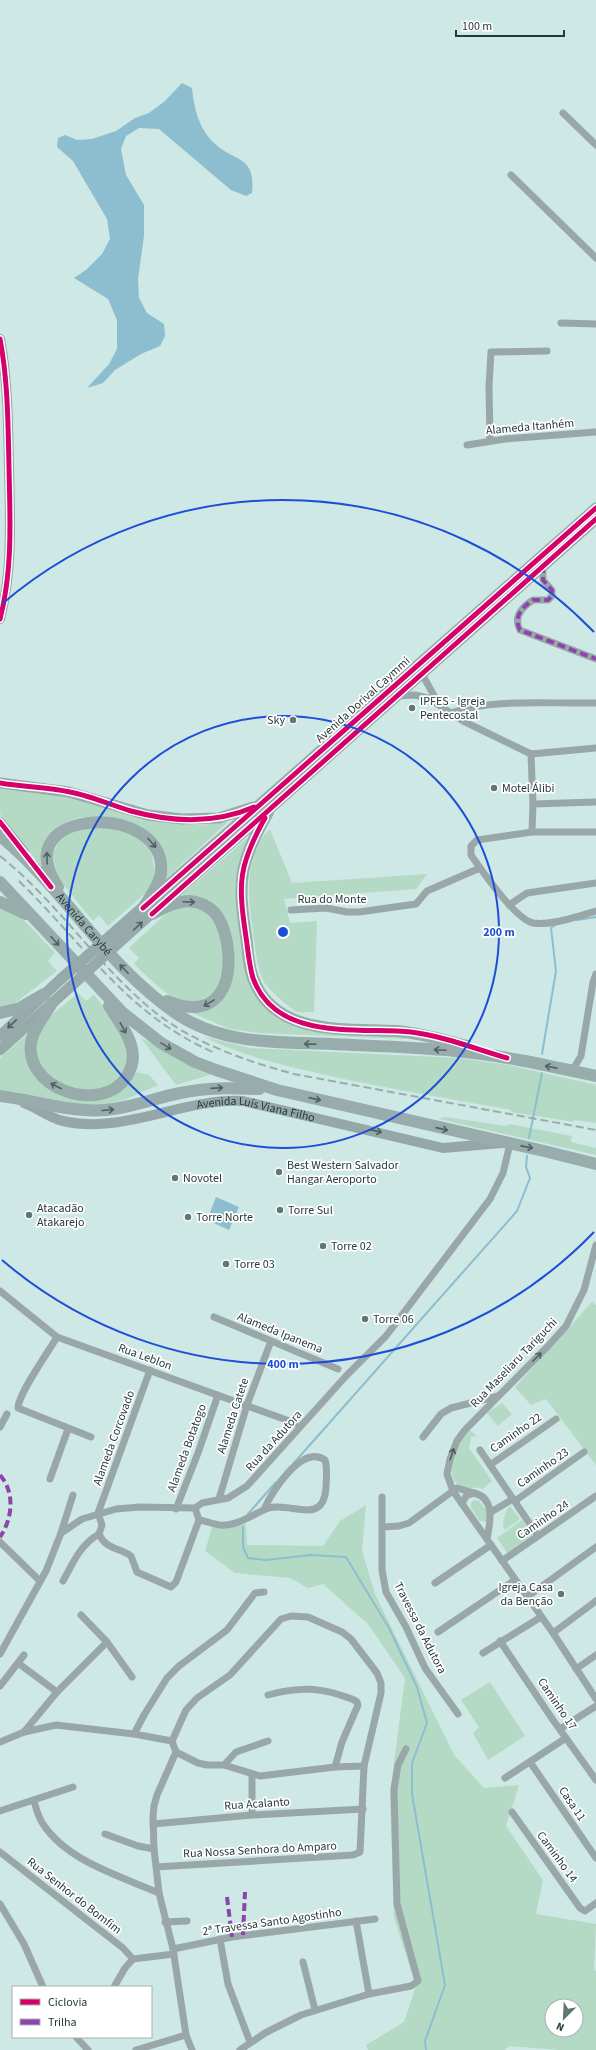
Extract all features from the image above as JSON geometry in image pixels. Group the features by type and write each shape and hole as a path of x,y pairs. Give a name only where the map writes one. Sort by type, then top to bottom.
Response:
{"highway":[{"path":"264,808 242,868 241,894 253,978 271,1006 291,1020 310,1026 412,1032 439,1038 507,1058"},
{"path":"77,917 50,875 47,851 50,844 60,832 84,822 107,823 130,829 140,833 155,846 159,855 161,874 147,911"},
{"name":"Avenida Carybé","path":"0,836 51,887 115,960 153,996"},
{"path":"0,882 38,921 94,984 120,1022 133,1050 132,1064 124,1080 114,1089 88,1094 67,1091 49,1083 37,1069 31,1054 32,1037 48,999"},
{"path":"0,902 16,908 38,921"},
{"path":"147,911 183,902 201,904 215,913 220,922 225,932 228,954 228,967 223,988 219,995 204,1007 184,1008 153,996"},
{"name":"Avenida Luís Viana Filho","path":"94,984 140,1028 178,1054 216,1070 277,1090 596,1164"},
{"path":"153,996 182,1017 198,1025 215,1032 251,1041 454,1050 507,1058 596,1076"},
{"path":"0,1013 48,999"},
{"path":"5,1097 71,1109 105,1110 129,1107 179,1093 220,1087 277,1090"}],"main road":[{"path":"0,339 7,389 4,436 10,557 5,598 0,618"},
{"name":"Avenida Dorival Caymmi","path":"121,934 264,808 596,508"},
{"name":"Avenida Dorival Caymmi","path":"264,808 397,696 596,519"},
{"path":"0,783 69,792 148,815 182,819 219,818 264,808"},
{"path":"0,822 51,887"},
{"path":"0,1050 48,999 61,980 121,934"},
{"path":"0,1036 48,999 69,988 121,934"},
{"name":"Avenida Luís Viana Filho","path":"5,1097 32,1106 56,1119 68,1122 105,1124 217,1101 243,1101 381,1132 443,1148 507,1143"},
{"name":"Avenida Luís Viana Filho","path":"583,1161 596,1168"}],"street":[{"path":"563,113 596,145"},
{"path":"511,175 596,258"},
{"path":"561,323 596,324"},
{"path":"490,441 489,386 491,352 547,351"},
{"name":"Alameda Itanhém","path":"467,445 490,441 596,432"},
{"path":"543,565 543,580 552,590 552,596 548,600 534,600 520,613 517,622 520,630 596,659"},
{"path":"422,674 438,703"},
{"path":"397,696 421,696 438,703 450,713 475,727 531,754 596,748"},
{"path":"450,713 469,707 514,703 596,703"},
{"path":"531,754 533,804 532,832"},
{"path":"533,804 596,802"},
{"path":"596,832 532,832 477,840 473,842 470,852 480,868 509,906 526,920 546,923 596,911"},
{"name":"Rua do Monte","path":"291,910 326,908 347,912 359,912 416,904 427,891 480,868"},
{"path":"509,906 527,893 596,883"},
{"path":"572,1071 580,1056 593,982 596,974"},
{"name":"Rua da Adutora","path":"61,1533 82,1519 98,1513 116,1509 140,1507 195,1508 202,1503 228,1498 256,1477 336,1386 390,1332 490,1198 503,1174 507,1143"},
{"name":"Rua Maseliaru Tariguchi","path":"596,1245 584,1290 566,1326 464,1431 452,1450 447,1474 453,1491 553,1633 596,1699"},
{"name":"Rua Leblon","path":"0,1291 57,1337 295,1423"},
{"name":"Alameda Ipanema","path":"214,1317 338,1369"},
{"name":"Alameda Corcovado","path":"57,1337 19,1402 18,1408 91,1437"},
{"name":"Alameda Catete","path":"219,1499 247,1405 270,1341"},
{"name":"Alameda Corcovado","path":"98,1513 150,1370"},
{"name":"Alameda Botatogo","path":"176,1508 218,1395"},
{"path":"423,1437 441,1414 450,1408 498,1396"},
{"path":"0,1427 7,1414"},
{"name":"Caminho 22","path":"490,1465 556,1419"},
{"path":"50,1479 68,1429"},
{"path":"480,1450 538,1536"},
{"name":"Caminho 23","path":"491,1512 514,1500 584,1452"},
{"path":"199,1520 225,1525 273,1507 305,1511 316,1508 325,1495 327,1465 325,1460 315,1456 303,1459 274,1490 264,1510"},
{"path":"383,1527 399,1526 409,1523 453,1491 460,1488 483,1498 491,1512 489,1542 435,1583"},
{"path":"462,1504 466,1496 474,1493"},
{"path":"0,1654 40,1581 61,1533 73,1495"},
{"name":"Caminho 24","path":"502,1561 596,1496"},
{"name":"Travessa da Adutora","path":"382,1497 382,1570 386,1592 406,1627 425,1668 458,1714"},
{"path":"98,1513 102,1525 99,1534 101,1539 110,1547 131,1556 136,1572 171,1587 176,1582 199,1520 195,1508"},
{"path":"63,1581 80,1550 89,1539 99,1534"},
{"path":"0,1542 40,1581"},
{"path":"527,1597 596,1547"},
{"path":"438,1632 515,1580"},
{"path":"134,1734 167,1678 179,1666 227,1630 254,1593 264,1592"},
{"path":"553,1633 596,1602"},
{"path":"81,1615 107,1642 132,1678"},
{"path":"192,2050 186,2035 173,1951 159,1893 153,1824 157,1795 176,1752 172,1741 186,1710 197,1698 230,1675 281,1619 299,1616 314,1619 342,1632 351,1639 377,1673 381,1683 380,1699 364,1766 363,1809"},
{"path":"483,1653 500,1641 541,1617"},
{"name":"Caminho 17","path":"500,1641 596,1780"},
{"path":"24,1732 57,1692 107,1642"},
{"path":"0,1686 24,1655"},
{"path":"576,1669 596,1655"},
{"path":"18,1664 57,1692"},
{"path":"268,1695 290,1689 312,1689 337,1694 357,1702 358,1705 342,1742 335,1767"},
{"path":"560,1729 596,1706"},
{"path":"0,1742 24,1732 56,1725 134,1734 172,1741"},
{"path":"505,1778 566,1738"},
{"path":"224,1765 236,1752 268,1741"},
{"path":"240,2050 265,2033 315,2010 369,1994 411,1986 417,1983 418,1978 397,1904 394,1789 398,1765 406,1749"},
{"path":"176,1752 202,1764 224,1765 252,1775 269,1775 335,1767 364,1766"},
{"name":"Casa 11","path":"530,1762 596,1858"},
{"path":"252,1775 252,1815"},
{"path":"0,1811 73,1787"},
{"path":"34,1801 43,1825 68,1849 96,1865 159,1893"},
{"name":"Rua Acalanto","path":"153,1824 252,1815 363,1809"},
{"name":"Rua Nossa Senhora do Amparo","path":"156,1867 358,1854 362,1848 363,1809"},
{"name":"Caminho 14","path":"512,1812 580,1908 587,1910 596,1903"},
{"path":"105,1834 138,1846 154,1849"},
{"name":"Rua Senhor do Bomfim","path":"0,1852 123,1948 133,1959"},
{"path":"0,1904 24,1944 43,1986"},
{"name":"2ª Travessa Santo Agostinho","path":"173,1951 220,1939 356,1920 375,1919"},
{"path":"356,1920 369,1994"},
{"path":"165,1922 187,1921"},
{"path":"220,1939 228,1984 250,2042"},
{"path":"115,1986 125,1968 133,1959 173,1951"},
{"path":"303,1962 315,2010"},
{"path":"136,2050 186,2035"},
{"path":"77,2038 88,2050"}],"green space":[{"path":"0,787 56,794 125,813 165,822 206,824 228,822 163,881 163,857 158,842 153,836 147,831 139,828 91,817 80,817 70,820 55,831 45,848 42,868 0,814"},
{"path":"99,825 136,835 150,846 156,876 151,888 108,926 99,915 93,921 54,873 52,855 63,833"},
{"path":"270,829 292,883 427,874 416,889 284,899 290,923 317,921 314,1012 298,1012 274,994 264,982 259,967 250,911 249,882 255,853 261,840"},
{"path":"251,835 242,855 247,975 255,996 285,1022 310,1029 404,1037 407,1039 259,1033 230,1029 190,1012 224,995 224,920 178,898"},
{"path":"188,904 206,910 215,918 221,934 225,962 222,979 219,986 213,993 206,998 197,1001 182,1002 170,996 134,964 139,958 129,948 171,909"},
{"path":"0,905 20,916 55,953 48,961 57,971 18,1001 3,1009 0,1009"},
{"path":"78,993 86,1001 94,995 114,1020 126,1043 129,1054 129,1064 125,1072 104,1089 89,1091 74,1089 59,1084 47,1076 39,1065 34,1052 36,1038 44,1023"},
{"path":"29,1033 28,1060 77,1098 127,1084 137,1072 149,1075 158,1085 117,1102 90,1106 64,1103 13,1091 0,1090 0,1058"},
{"path":"205,1037 250,1048 458,1058 509,1065 596,1085 596,1123 574,1120 574,1122 511,1112 511,1110 341,1078 260,1058 232,1049"},
{"path":"141,1038 213,1074 176,1085"},
{"path":"446,1117 506,1126 509,1124 572,1136 571,1142 596,1148 596,1155 439,1119"},
{"path":"592,1302 596,1305 596,1465 546,1399 531,1405 515,1387"},
{"path":"502,1403 512,1414 498,1426 487,1413"},
{"path":"468,1429 477,1436 471,1437 469,1448 492,1481 482,1489 478,1487 464,1488 457,1483 453,1477 453,1460"},
{"path":"474,1500 479,1501 489,1513 487,1522 480,1521 471,1508 471,1503"},
{"path":"366,1505 362,1551 375,1594 454,1755 484,1788 519,1785 506,1826 543,1880 536,1914 596,1924 594,1970 596,1971 596,2050 559,2050 509,2046 505,2050 368,2050 366,2045 404,2022 416,1986 394,1918 390,1794 405,1678 368,1624 323,1584 308,1588 290,1578 235,1573 205,1551 212,1527 246,1524 247,1545 323,1546 340,1521"},
{"path":"510,1506 520,1519 505,1530 503,1526 504,1518"},
{"path":"522,1520 533,1536 508,1554 497,1538"},
{"path":"490,1682 525,1736 488,1760 473,1733 479,1727 461,1700"}],"water":[{"path":"182,83 192,88 200,123 208,136 221,149 247,165 251,172 252,193 246,196 231,190 159,129 139,128 126,136 121,149 126,175 144,205 144,236 138,279 139,298 147,313 164,324 165,336 160,346 141,354 115,370 103,383 87,388 109,364 117,349 117,320 108,299 74,278 86,270 102,254 110,239 107,219 73,161 57,147 58,138 65,135 77,140 92,139 116,131 135,118 149,113 165,101"},
{"path":"216,1197 239,1207 229,1230 207,1220"}],"waterway":[{"path":"577,920 596,917"},
{"path":"542,1054 556,971 551,928 555,925"},
{"path":"529,1138 542,1073"},
{"path":"293,1464 517,1211 530,1178 526,1167 527,1156"},
{"path":"248,1514 276,1482"},
{"path":"243,1527 243,1547 248,1558 266,1560 311,1555 346,1557 389,1628 417,1687 427,1723 412,1763 412,1794 445,1985 425,2041 426,2050"}],"railway":[{"path":"0,856 41,893 115,976 135,995 171,1024 222,1050 294,1074 596,1130"},
{"path":"19,881 109,977 132,999 157,1019 184,1037 215,1053"}],"marked path":[{"path":"543,565 543,580 552,590 552,596 548,600 533,600 522,609 518,617 518,625 520,630 596,659"},
{"path":"0,1475 5,1482 10,1497 10,1514 8,1522 0,1537"},
{"path":"243,1935 245,1892"},
{"path":"227,1897 232,1937"}],"cycle path":[{"path":"0,339 5,371 7,403 10,524 9,562 0,619"},
{"path":"143,908 596,508"},
{"path":"152,914 596,519"},
{"path":"0,783 70,792 146,815 177,819 208,819 239,813 254,807"},
{"path":"265,818 256,835 245,863 241,888 243,918 250,968 253,978 264,998 280,1013 299,1022 344,1030 411,1032 423,1034 507,1058"},
{"path":"0,822 51,887"}],"place":[{"name":"IPFES - Igreja Pentecostal","path":"412,708"},
{"name":"Sky","path":"293,720"},
{"name":"Motel Álibi","path":"494,788"},
{"name":"Best Western Salvador Hangar Aeroporto","path":"279,1172"},
{"name":"Novotel","path":"175,1178"},
{"name":"Torre Sul","path":"280,1210"},
{"name":"Atacadão Atakarejo","path":"29,1215"},
{"name":"Torre Norte","path":"188,1217"},
{"name":"Torre 02","path":"323,1246"},
{"name":"Torre 03","path":"226,1264"},
{"name":"Torre 06","path":"365,1319"},
{"name":"Igreja Casa da Benção","path":"561,1594"}]}
